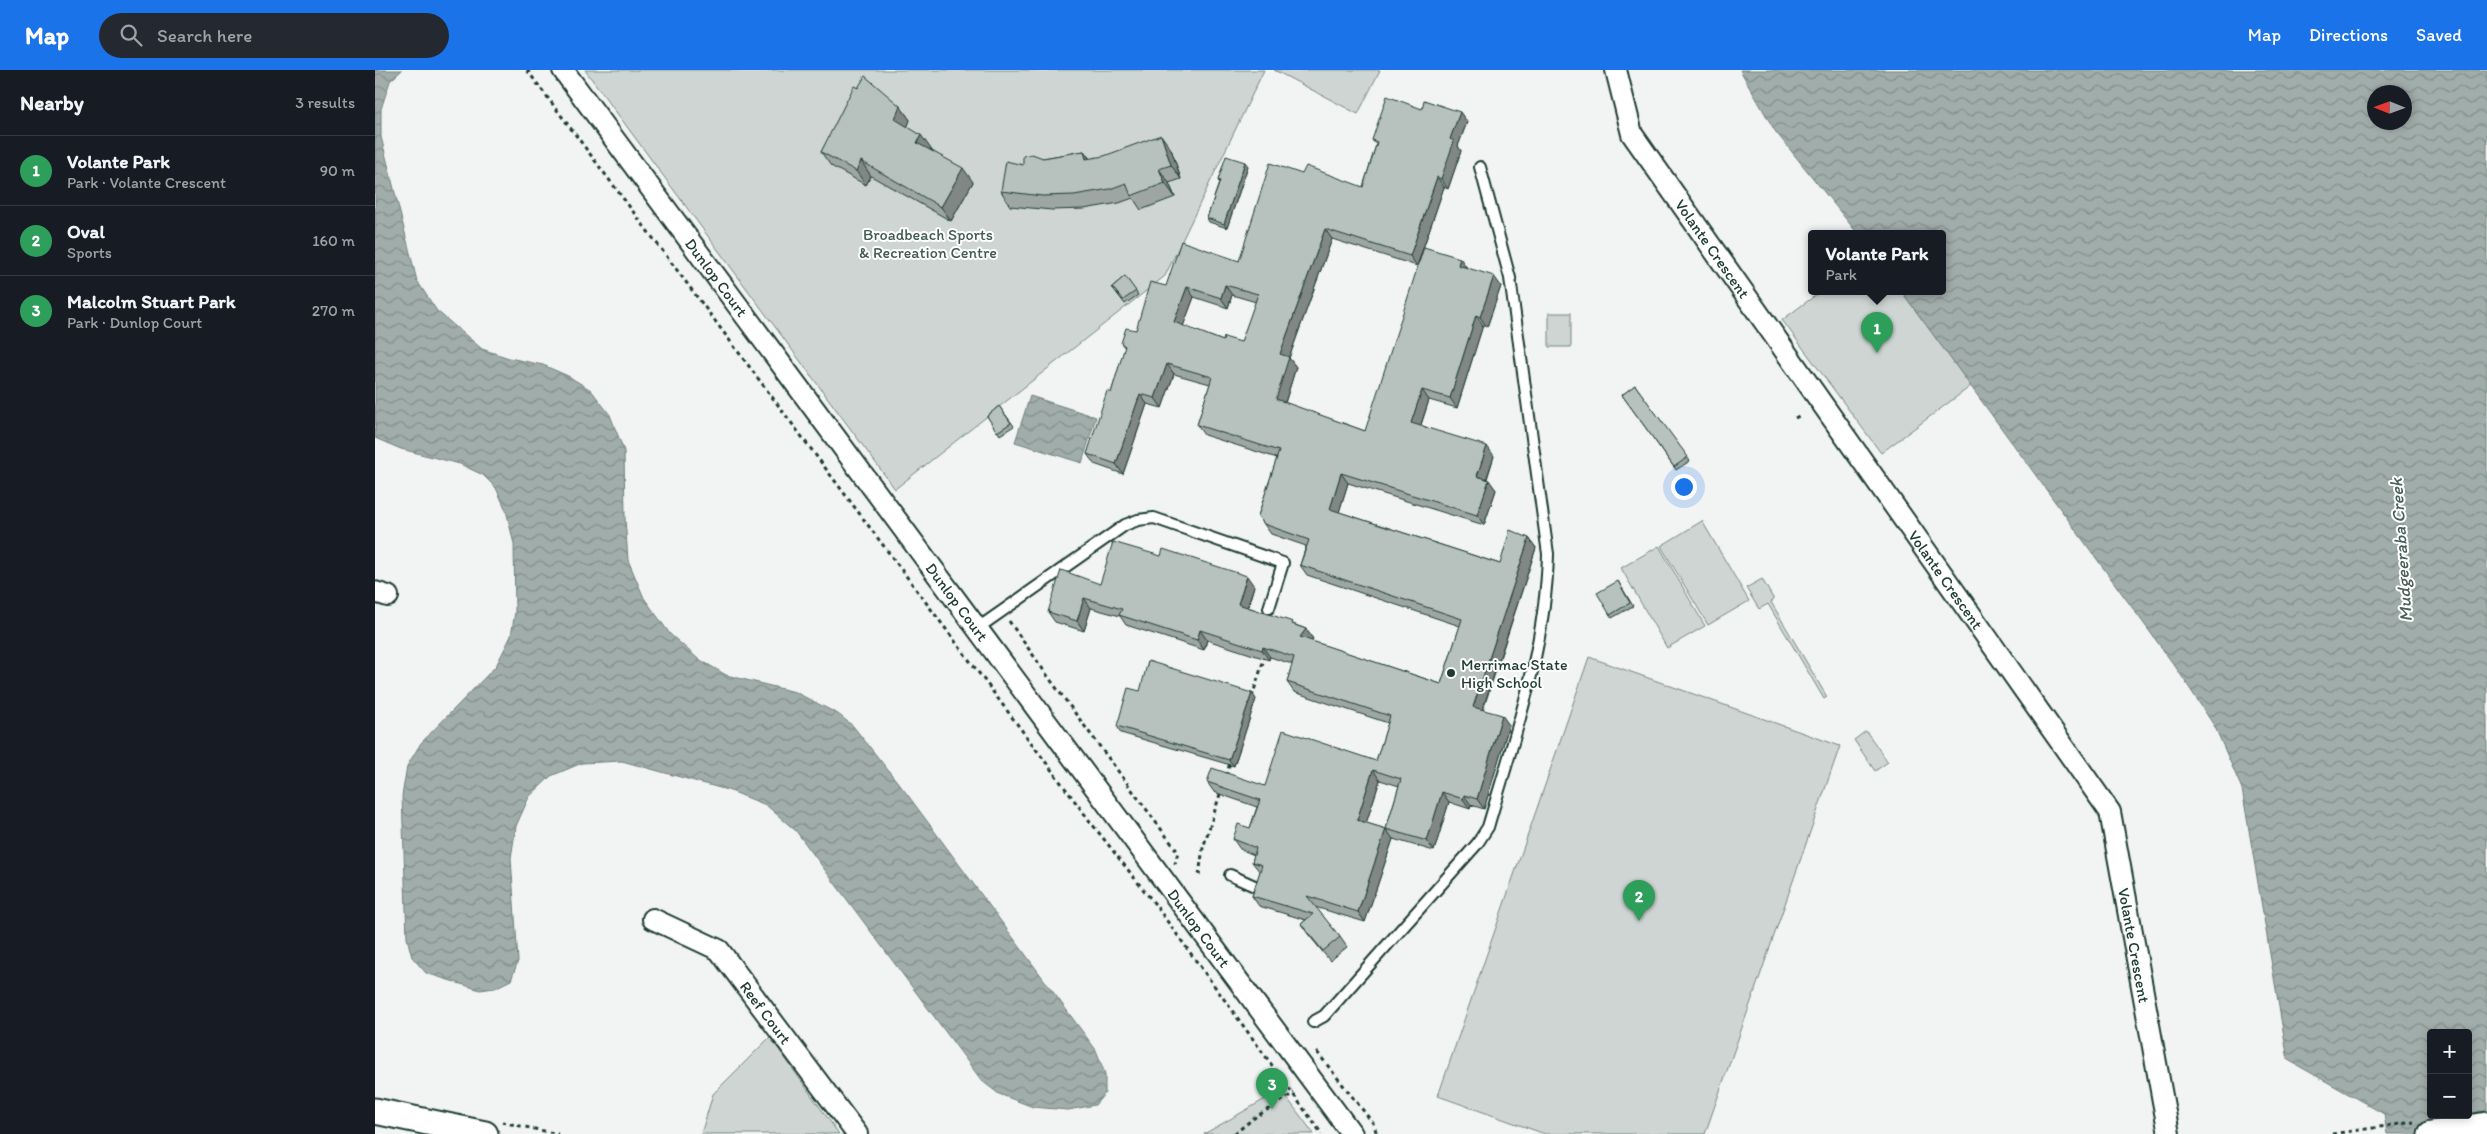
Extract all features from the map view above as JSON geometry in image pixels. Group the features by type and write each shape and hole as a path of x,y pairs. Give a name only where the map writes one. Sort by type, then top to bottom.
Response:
{"street":[{"name":"Dunlop Court","path":"563,70 1351,1134"},
{"name":"Volante Crescent","path":"1616,70 1632,134 2110,812 2169,1134"},
{"name":"Reef Court","path":"653,918 719,950 857,1134"},
{"path":"375,1111 485,1134"},
{"path":"2431,1134 2487,1125"}],"lane":[{"path":"1313,1022 1324,1016 1471,851 1489,827 1524,703 1537,648 1547,587 1548,554 1510,278 1480,167"},
{"path":"977,628 1125,525 1138,520 1155,518 1283,563 1269,608"},
{"path":"1230,875 1259,888"}],"path":[{"path":"527,70 921,597 1154,903 1322,1134"},
{"path":"1795,418 1801,416"},
{"path":"1251,698 1267,651"},
{"path":"1199,875 1203,848 1233,754"},
{"path":"1316,1051 1373,1123 1377,1134"},
{"path":"1235,1134 1254,1118 1294,1093"},
{"path":"2332,1134 2375,1128"}],"green space":[{"name":"Broadbeach Sports & Recreation Centre","path":"585,70 1264,70 1165,276 895,489"},
{"path":"1274,70 1380,70 1358,114"},
{"path":"1816,295 1904,295 1971,386 1881,453 1782,320"},
{"path":"1549,313 1571,313 1571,347 1549,347"},
{"path":"1702,521 1749,601 1708,625 1661,546"},
{"path":"1659,546 1705,626 1667,648 1621,568"},
{"path":"1762,579 1774,600 1771,602 1827,697 1824,699 1768,604 1759,609 1746,588"},
{"path":"1589,657 1840,746 1705,1134 1545,1134 1438,1096"},
{"path":"1866,731 1888,762 1875,771 1854,740"},
{"path":"770,1037 839,1134 701,1134 713,1094"},
{"path":"1281,1090 1314,1134 1204,1134"}],"water":[{"path":"375,70 402,70 390,81 381,109 381,137 417,281 437,311 482,349 509,358 543,365 568,376 591,390 610,415 624,451 628,560 644,598 670,634 697,658 726,675 795,692 838,714 853,726 907,794 1096,1050 1105,1074 1105,1093 1095,1105 1068,1110 1033,1107 999,1094 982,1081 796,831 766,805 731,791 622,761 582,763 551,776 529,797 516,826 511,858 518,961 511,980 495,988 480,990 426,973 412,957 407,938 402,796 407,766 421,743 496,666 511,636 515,612 514,544 506,510 496,488 483,475 460,464 401,449 375,438"},
{"name":"Mudgeeraba Creek","path":"1740,70 2487,70 2487,1134 2387,1134 2384,1114 2288,1060 2242,789 2215,727 2177,669 1904,295 1946,295 1946,230 1855,230 1775,131"},
{"path":"1030,396 1096,417 1082,463 1015,442"}],"building":[{"path":"865,76 900,106 895,119 921,135 917,143 963,168 941,207 861,161 856,171 821,152 854,86 858,88"},
{"path":"1387,96 1422,109 1424,100 1460,112 1450,139 1454,141 1441,179 1437,177 1410,256 1325,229 1280,354 1289,357 1276,399 1365,431 1424,247 1460,258 1458,265 1494,276 1480,317 1476,315 1450,398 1422,390 1411,423 1487,446 1477,476 1489,480 1477,515 1341,473 1330,509 1500,564 1510,530 1529,538 1473,707 1502,715 1477,799 1464,795 1463,799 1442,792 1427,841 1386,829 1358,912 1307,896 1340,937 1323,951 1301,924 1313,914 1252,896 1262,865 1252,862 1256,848 1233,839 1238,824 1250,828 1260,800 1207,782 1212,768 1265,786 1283,730 1376,761 1390,716 1287,682 1294,657 1263,647 1262,650 1200,630 1197,640 1119,615 1122,609 1084,598 1077,621 1048,612 1061,570 1100,584 1113,542 1161,556 1163,549 1247,576 1238,604 1293,622 1292,624 1306,629 1300,637 1441,684 1462,619 1300,565 1309,540 1264,524 1258,516 1279,451 1197,425 1212,377 1167,364 1155,398 1140,394 1116,464 1087,454 1107,391 1111,393 1125,346 1121,343 1126,328 1136,330 1150,282 1166,286 1181,241 1239,261 1270,163 1302,174 1306,166 1363,187 1377,142 1372,140","holes":["1225,285 1258,294 1241,342 1224,337 1223,341 1174,322 1187,287 1221,298","1373,770 1401,779 1386,829 1357,820"]},
{"path":"1161,135 1171,165 1159,169 1165,183 1131,196 1126,183 1110,189 1074,195 1042,196 1001,191 1006,161 1023,165 1023,156 1032,154 1043,158 1084,151 1086,159 1104,156"},
{"path":"1226,156 1245,162 1224,224 1207,218 1220,181 1218,180"},
{"path":"1125,276 1136,291 1123,300 1112,287"},
{"path":"1635,385 1688,457 1674,467 1622,395"},
{"path":"999,406 1011,423 997,432 987,416"},
{"path":"1618,581 1630,603 1610,615 1597,593"},
{"path":"1148,661 1252,693 1229,760 1117,726 1128,688 1140,691"}],"place":[{"name":"Volante Park","path":"1877,353"},
{"name":"Merrimac State High School","path":"1451,673"},
{"name":"Oval","path":"1639,921"},
{"name":"Malcolm Stuart Park","path":"1272,1109"}]}
